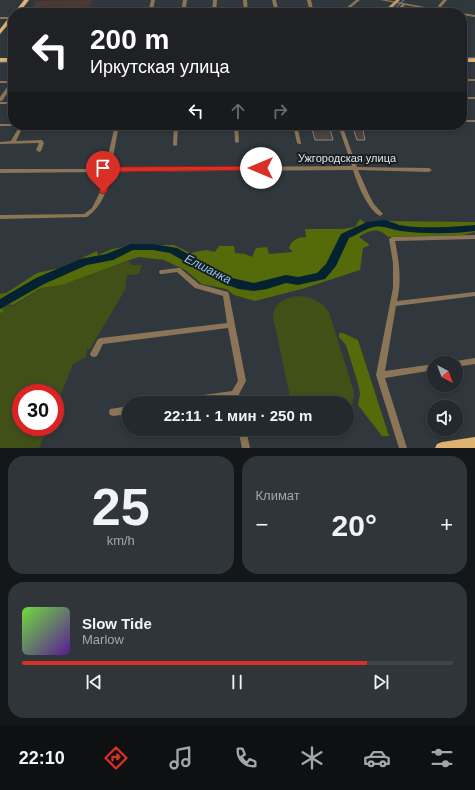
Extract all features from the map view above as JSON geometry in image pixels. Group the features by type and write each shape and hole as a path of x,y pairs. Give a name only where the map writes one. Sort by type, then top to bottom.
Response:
{"main road":[{"path":"20,8 26,0"},
{"path":"0,32 8,22"},
{"path":"442,448 475,443"}],"street":[{"path":"348,8 358,0"},
{"path":"382,0 397,1 404,4 427,8"},
{"path":"440,6 445,0"},
{"path":"389,8 397,1"},
{"path":"400,8 404,4"},
{"path":"0,100 8,89"},
{"path":"13,142 19,130"},
{"path":"0,217 85,216 94,209 103,192 116,130"},
{"path":"175,145 176,130"},
{"path":"236,130 237,142"},
{"path":"296,130 299,143"},
{"path":"342,130 354,168 374,208 380,214"},
{"path":"0,143 40,141 42,143 39,150"},
{"name":"Ужгородская улица","path":"0,171 354,168 429,170"},
{"path":"403,448 380,375 396,294 397,265 392,239 475,237"},
{"path":"162,272 178,270 197,286 226,294 242,381 235,394 221,396"},
{"path":"393,304 475,294"},
{"path":"94,354 101,341 231,325"},
{"path":"463,363 475,361"},
{"path":"380,375 427,368"},
{"path":"113,412 122,411"},
{"path":"243,436 246,448"}],"shaded area":[{"path":"92,0 89,8 32,8 37,1"}],"green space":[{"path":"360,219 368,225 375,225 378,221 475,222 475,232 463,235 388,237 381,232 370,231 359,237 370,245 363,248 360,270 305,288 255,301 234,295 226,289 202,284 185,270 164,260 138,257 62,285 41,288 13,305 1,304 4,312 0,313 0,294 6,293 37,273 60,268 97,251 98,255 112,249 134,245 174,245 190,253 206,250 215,252 219,246 234,246 235,253 245,254 252,257 256,248 267,247 269,254 293,252 289,248 290,245 296,240 306,237 305,229 342,229 355,227"},
{"path":"126,262 130,262 131,265 142,265 139,274 127,275 125,290 90,349 87,349 86,357 73,364 64,386 64,384 12,384 12,436 44,436 39,448 0,448 0,313 4,312 2,305 13,306 42,288 62,285"},
{"path":"299,296 308,297 323,305 329,312 354,392 353,396 290,396 273,317 278,304 289,298"},
{"path":"339,333 343,333 358,340 389,436 382,436 358,405 360,394 358,384 346,345 339,337"}],"building":[{"path":"312,130 330,130 333,140 315,140"},
{"path":"354,130 363,130 365,140 357,140"}],"waterway":[{"name":"Елшанка","path":"0,305 40,281 84,262 109,257 131,247 153,247 173,250 228,281 239,285 254,287 267,285 275,281 286,279 298,281 321,276 331,266 345,236 371,224 384,223 399,228 415,229 458,230 475,228"}],"tram line":[{"path":"395,8 404,0"},
{"path":"467,58 475,58"},
{"path":"0,62 8,62"}],"route":[{"path":"103,192 107,170 261,168"}]}
